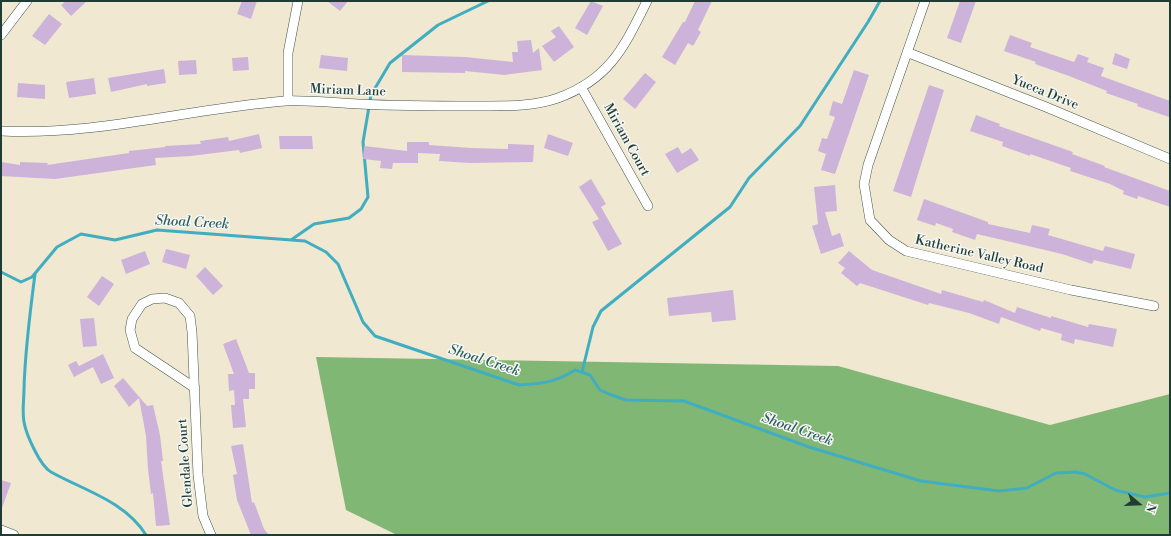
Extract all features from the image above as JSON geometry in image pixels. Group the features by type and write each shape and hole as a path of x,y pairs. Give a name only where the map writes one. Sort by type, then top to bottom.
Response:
{"street":[{"path":"1,34 27,1"},
{"path":"288,101 288,53 298,1"},
{"name":"Miriam Lane","path":"1,131 34,133 74,129 237,106 288,101 412,106 534,105 558,98 581,87 606,70 625,46 647,1"},
{"name":"Katherine Valley Road","path":"926,1 868,165 864,184 870,220 889,240 906,251 962,266 1071,290 1154,306"},
{"name":"Yucca Drive","path":"908,53 1046,107 1170,159"},
{"name":"Miriam Court","path":"581,87 648,206"},
{"name":"Glendale Court","path":"194,388 135,348 130,330 132,319 142,304 152,299 165,298 179,303 190,316 192,332 198,475 203,516 210,535"},
{"path":"1,530 14,535"}],"green space":[{"path":"316,357 838,366 1050,425 1170,394 1170,535 397,535 346,510"}],"building":[{"path":"66,1 87,1 71,16 61,5"},
{"path":"242,1 257,1 251,19 237,14"},
{"path":"327,1 348,1 340,11"},
{"path":"591,1 603,6 587,35 575,28"},
{"path":"695,1 712,1 698,30 701,32 693,46 688,43 675,65 662,57 683,22 685,22"},
{"path":"960,1 976,1 961,43 947,38"},
{"path":"49,14 62,24 45,45 32,36"},
{"path":"559,26 574,47 554,62 542,46 556,37 551,31"},
{"path":"1010,35 1032,43 1030,47 1074,62 1078,54 1089,58 1087,62 1104,68 1101,76 1170,101 1169,117 1137,106 1138,104 1106,93 1107,91 1035,64 1036,62 1004,51"},
{"path":"531,40 533,53 539,48 542,70 504,75 465,71 465,73 402,72 402,55 465,57 513,62 512,52 518,52 517,41"},
{"path":"1115,53 1130,59 1127,69 1112,64"},
{"path":"321,55 348,58 347,71 319,68"},
{"path":"248,57 249,70 233,71 232,58"},
{"path":"196,60 197,74 179,75 178,61"},
{"path":"164,69 166,83 147,86 147,84 111,92 108,78"},
{"path":"854,70 869,75 835,174 821,170 826,154 818,151 822,138 827,139 835,117 829,115 833,101 842,104"},
{"path":"645,73 656,82 635,109 623,99"},
{"path":"94,78 96,94 69,98 66,82"},
{"path":"18,83 45,85 45,99 17,97"},
{"path":"929,85 944,90 911,197 893,191"},
{"path":"976,115 1000,124 999,126 1073,152 1072,154 1105,166 1104,167 1170,191 1170,207 1138,196 1137,199 1123,194 1124,191 1110,184 1070,171 1071,168 1002,146 1003,142 970,131"},
{"path":"259,134 262,148 240,153 239,150 191,156 155,158 156,165 55,179 1,176 1,162 20,165 20,162 48,163 47,165 165,146 201,144 200,141 228,137 229,141"},
{"path":"548,134 573,143 568,156 544,148"},
{"path":"279,136 312,136 313,149 280,149"},
{"path":"407,142 429,142 429,145 471,148 508,149 508,144 534,145 533,162 469,163 439,161 440,154 418,153 418,163 393,163 392,169 380,168 381,161 363,159 364,146 407,151"},
{"path":"678,147 682,154 691,148 699,160 677,173 665,154"},
{"path":"591,179 606,204 601,207 622,244 608,251 592,222 599,219 579,187"},
{"path":"835,185 837,211 825,212 832,236 840,233 844,246 821,254 812,226 818,224 814,187"},
{"path":"924,199 988,222 988,224 1030,233 1032,225 1050,229 1048,235 1103,251 1105,246 1135,254 1131,269 1094,260 1092,264 1062,254 977,234 975,240 952,232 953,229 936,223 935,226 917,220"},
{"path":"166,249 190,255 186,269 162,262"},
{"path":"145,251 150,264 126,274 121,260"},
{"path":"849,251 872,270 941,294 942,290 983,302 984,300 1015,313 1017,307 1051,318 1051,316 1088,327 1089,324 1117,329 1113,347 1075,339 1074,344 1061,340 1062,334 1041,328 1040,331 1001,317 999,324 969,313 929,303 928,305 860,283 857,286 841,273 845,268 838,263"},
{"path":"205,267 223,286 213,295 196,276"},
{"path":"102,276 114,284 99,306 87,297"},
{"path":"733,290 736,320 712,322 711,312 669,316 667,298"},
{"path":"94,318 97,346 83,347 80,319"},
{"path":"236,339 249,373 255,373 255,389 249,389 249,399 243,399 246,427 233,428 231,405 235,405 234,390 229,391 228,374 234,374 223,344"},
{"path":"103,354 114,378 101,384 93,367 74,377 68,365 76,361 79,366"},
{"path":"123,378 147,406 153,405 160,435 163,461 161,461 170,525 156,526 153,493 151,494 148,469 146,436 139,398 129,407 114,386"},
{"path":"243,444 252,503 254,502 264,529 269,535 251,535 237,500 233,475 237,474 231,446"},
{"path":"1,480 11,483 2,508 1,508"}],"waterway":[{"path":"291,240 314,224 349,218 361,209 368,197 363,142 371,95 390,63 438,25 488,1"},
{"path":"582,372 593,327 601,311 730,207 749,178 800,126 868,22 880,1"},
{"name":"Shoal Creek","path":"1,272 21,282 32,277 57,247 81,234 115,240 157,230 305,241 326,252 338,264 363,322 375,336 519,385 548,382 575,370 590,375 600,390 626,400 684,401 809,447 921,481 999,491 1027,488 1056,473 1075,472 1085,474 1115,490 1145,497 1170,493"},
{"path":"35,274 27,345 23,410 24,422 31,442 38,457 47,469 115,505 127,513 146,535"}]}
